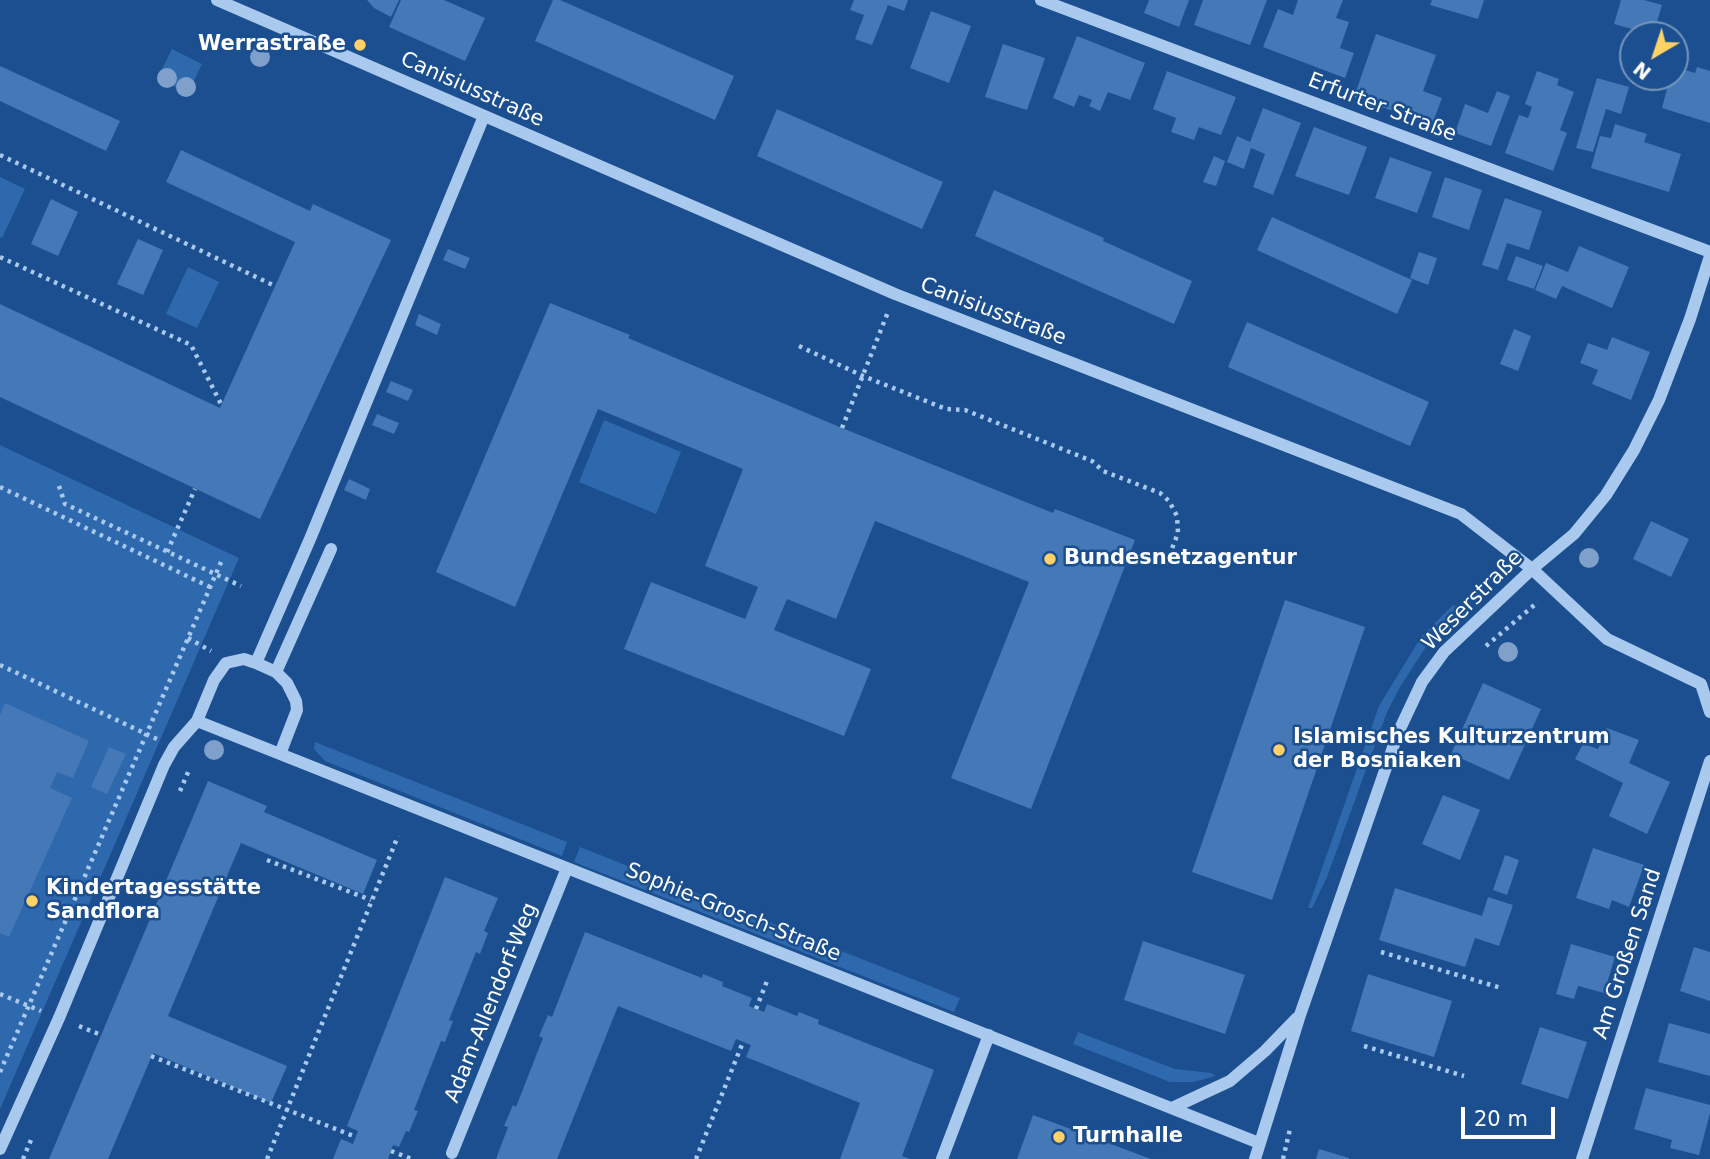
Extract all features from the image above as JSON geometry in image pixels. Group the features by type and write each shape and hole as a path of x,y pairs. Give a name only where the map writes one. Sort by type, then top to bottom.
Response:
{"street":[{"name":"Erfurter Straße","path":"1041,0 1710,254"},
{"name":"Canisiusstraße","path":"225,2 895,294 1461,514 1532,569 1607,639 1701,684 1710,712"},
{"path":"256,663 310,539 484,116"},
{"name":"Weserstraße","path":"1255,1159 1300,1015 1398,733 1423,682 1444,652 1532,569 1574,534 1606,495 1659,400 1690,319 1710,254"},
{"path":"276,672 331,549"},
{"path":"0,1149 64,1005 164,765 174,747 197,721 214,680 226,663 244,659 256,663 284,678 292,691 297,710 280,754"},
{"name":"Sophie-Grosch-Straße","path":"197,721 1259,1143"},
{"name":"Am Großen Sand","path":"1582,1159 1710,761"},
{"name":"Adam-Allendorf-Weg","path":"452,1153 568,868"},
{"path":"1172,1108 1230,1080 1265,1051 1300,1015"},
{"path":"942,1159 989,1035"}],"path":[{"path":"0,155 275,286"},
{"path":"0,257 191,345 221,404"},
{"path":"842,428 895,294"},
{"path":"799,346 863,376 946,409 965,410 1092,461 1102,471 1160,493 1169,501 1177,516 1178,533 1166,564"},
{"path":"59,486 65,504 241,586"},
{"path":"0,488 210,587"},
{"path":"166,552 195,489"},
{"path":"0,1072 220,562"},
{"path":"1483,649 1552,590"},
{"path":"0,665 158,739"},
{"path":"267,1159 398,836"},
{"path":"267,860 371,900"},
{"path":"1381,952 1501,988"},
{"path":"756,1009 767,981"},
{"path":"80,1026 101,1035"},
{"path":"696,1159 743,1042"},
{"path":"1364,1045 1464,1076"},
{"path":"151,1056 356,1138"},
{"path":"1283,1159 1291,1126"},
{"path":"391,1151 412,1159"}],"shaded area":[{"path":"172,49 202,64 188,93 157,79"},
{"path":"0,177 25,189 2,238 0,237"},
{"path":"188,267 219,282 197,328 166,314"},
{"path":"604,420 681,452 656,514 579,482"},
{"path":"0,445 239,558 0,1109"},
{"path":"1470,602 1429,642 1400,687 1387,712 1327,877 1312,908 1308,908 1379,706 1421,637 1452,606"},
{"path":"315,742 567,842 562,856 325,761 314,749"},
{"path":"580,847 960,998 954,1012 574,862"},
{"path":"1078,1032 1175,1069 1211,1073 1215,1076 1194,1082 1170,1082 1073,1044"}],"building":[{"path":"367,0 399,0 391,17 374,8"},
{"path":"401,0 444,0 485,18 465,61 389,27"},
{"path":"553,0 560,0 734,76 715,120 535,41"},
{"path":"854,0 908,0 904,11 888,5 872,45 855,39 864,15 850,10"},
{"path":"1149,0 1189,0 1179,27 1144,13"},
{"path":"1203,0 1267,0 1250,45 1194,25"},
{"path":"1298,0 1343,0 1336,18 1349,22 1340,48 1354,53 1345,78 1263,47 1278,9 1293,15"},
{"path":"1432,0 1484,0 1478,19 1430,5"},
{"path":"1621,0 1644,0 1662,5 1657,21 1619,21 1619,25 1614,24"},
{"path":"931,11 971,26 949,83 910,68"},
{"path":"1376,34 1436,55 1423,91 1442,98 1432,125 1354,97"},
{"path":"1077,36 1145,63 1130,100 1108,92 1100,111 1089,106 1092,100 1079,95 1074,107 1053,98"},
{"path":"1003,44 1045,58 1027,110 985,97"},
{"path":"0,66 120,121 106,151 0,101"},
{"path":"1697,67 1710,71 1710,123 1662,108 1666,91 1689,91 1689,71 1695,73"},
{"path":"1167,71 1236,97 1221,135 1199,127 1194,140 1171,132 1176,118 1153,109"},
{"path":"1537,71 1559,79 1557,85 1574,92 1560,130 1567,133 1553,171 1505,153 1519,115 1528,118 1532,107 1525,104"},
{"path":"1597,78 1619,84 1619,91 1628,91 1621,114 1606,109 1593,152 1576,148"},
{"path":"1497,91 1510,96 1491,146 1455,133 1465,104 1488,113"},
{"path":"1263,108 1301,123 1273,195 1253,187 1265,154 1251,148 1244,169 1227,162 1237,136 1250,142"},
{"path":"777,109 943,182 922,229 757,156"},
{"path":"1615,124 1647,134 1644,142 1681,154 1669,192 1591,168 1600,136 1611,138"},
{"path":"1314,127 1367,147 1349,195 1295,176"},
{"path":"181,150 310,211 313,204 391,240 260,519 0,397 0,304 220,408 295,242 166,182"},
{"path":"1214,156 1225,161 1216,186 1203,182"},
{"path":"1390,157 1432,172 1417,213 1375,198"},
{"path":"1445,177 1482,190 1469,230 1432,217"},
{"path":"994,190 1104,238 1103,241 1192,281 1174,324 975,236"},
{"path":"1505,198 1542,211 1529,250 1507,243 1498,270 1482,265"},
{"path":"51,199 78,212 58,256 31,244"},
{"path":"1272,217 1412,280 1397,314 1257,250"},
{"path":"138,239 163,250 143,295 117,284"},
{"path":"1579,246 1629,267 1612,308 1562,286 1556,299 1535,290 1546,263 1568,272"},
{"path":"448,249 470,258 465,269 443,260"},
{"path":"1419,252 1437,258 1428,285 1410,278"},
{"path":"1516,256 1543,266 1534,289 1507,280"},
{"name":"Bundesnetzagentur","path":"550,303 842,428 1053,513 1055,509 1135,540 1031,809 951,778 1029,582 875,521 836,619 787,599 774,630 871,669 844,736 624,649 651,582 745,619 758,587 705,566 743,469 598,409 515,607 436,572"},
{"path":"419,314 441,324 437,335 415,325"},
{"path":"1247,322 1429,402 1410,446 1228,367"},
{"path":"1514,329 1531,336 1518,371 1500,364"},
{"path":"1612,337 1650,352 1631,400 1592,384 1598,370 1580,363 1588,343 1607,350"},
{"path":"391,381 413,390 408,401 386,392"},
{"path":"377,414 399,423 394,434 372,425"},
{"path":"349,479 370,489 366,500 344,490"},
{"path":"1651,521 1689,539 1671,577 1633,559"},
{"name":"Islamisches Kulturzentrum der Bosniaken","path":"1285,600 1365,627 1272,900 1192,872"},
{"path":"1483,683 1541,709 1509,780 1451,754"},
{"path":"5,703 89,741 73,778 57,772 50,788 72,798 9,937 0,933 0,715"},
{"path":"1607,728 1639,740 1629,763 1670,782 1647,834 1609,816 1623,783 1575,759 1583,744 1598,749"},
{"path":"109,747 126,754 107,794 91,787"},
{"path":"208,781 267,806 264,812 377,860 363,894 241,843 168,1016 287,1066 271,1103 153,1053 108,1159 49,1159"},
{"path":"1443,795 1480,810 1460,860 1422,844"},
{"path":"1593,848 1644,865 1629,907 1612,900 1609,909 1576,898"},
{"path":"1505,855 1519,860 1507,895 1493,890"},
{"path":"445,877 498,898 484,931 488,933 480,954 476,952 449,1020 453,1021 445,1042 441,1041 414,1110 418,1111 409,1132 406,1131 399,1147 393,1145 388,1159 333,1159 341,1139 353,1144 358,1131 347,1126"},
{"path":"1395,888 1482,916 1488,897 1513,905 1499,946 1475,938 1465,967 1379,940"},
{"path":"585,932 702,978 703,974 723,982 722,986 752,998 749,1006 764,1012 767,1004 797,1016 799,1012 819,1020 818,1024 934,1070 902,1156 910,1159 840,1159 860,1103 746,1057 751,1045 736,1039 731,1051 618,1006 557,1159 496,1159 508,1127 504,1126 513,1105 516,1107 543,1038 539,1036 548,1015 552,1017"},
{"path":"1143,941 1245,975 1225,1034 1124,1000"},
{"path":"1571,944 1615,957 1604,993 1578,986 1574,999 1556,994"},
{"path":"1694,947 1710,952 1710,1001 1680,991"},
{"path":"1368,974 1452,1001 1434,1057 1351,1031"},
{"path":"1669,1023 1710,1034 1710,1076 1658,1062"},
{"path":"1540,1027 1587,1042 1568,1099 1521,1084"},
{"path":"1646,1088 1710,1105 1699,1155 1670,1148 1672,1140 1634,1129"},
{"name":"Turnhalle","path":"1033,1115 1151,1159 1017,1159"},
{"path":"1319,1149 1349,1158 1349,1159 1316,1159"}],"place":[{"name":"Werrastraße","path":"360,45"},
{"name":"Bundesnetzagentur","path":"1050,559"},
{"name":"Islamisches Kulturzentrum der Bosniaken","path":"1279,750"},
{"name":"Kindertagesstätte Sandflora","path":"32,901"},
{"name":"Turnhalle","path":"1059,1137"}]}
